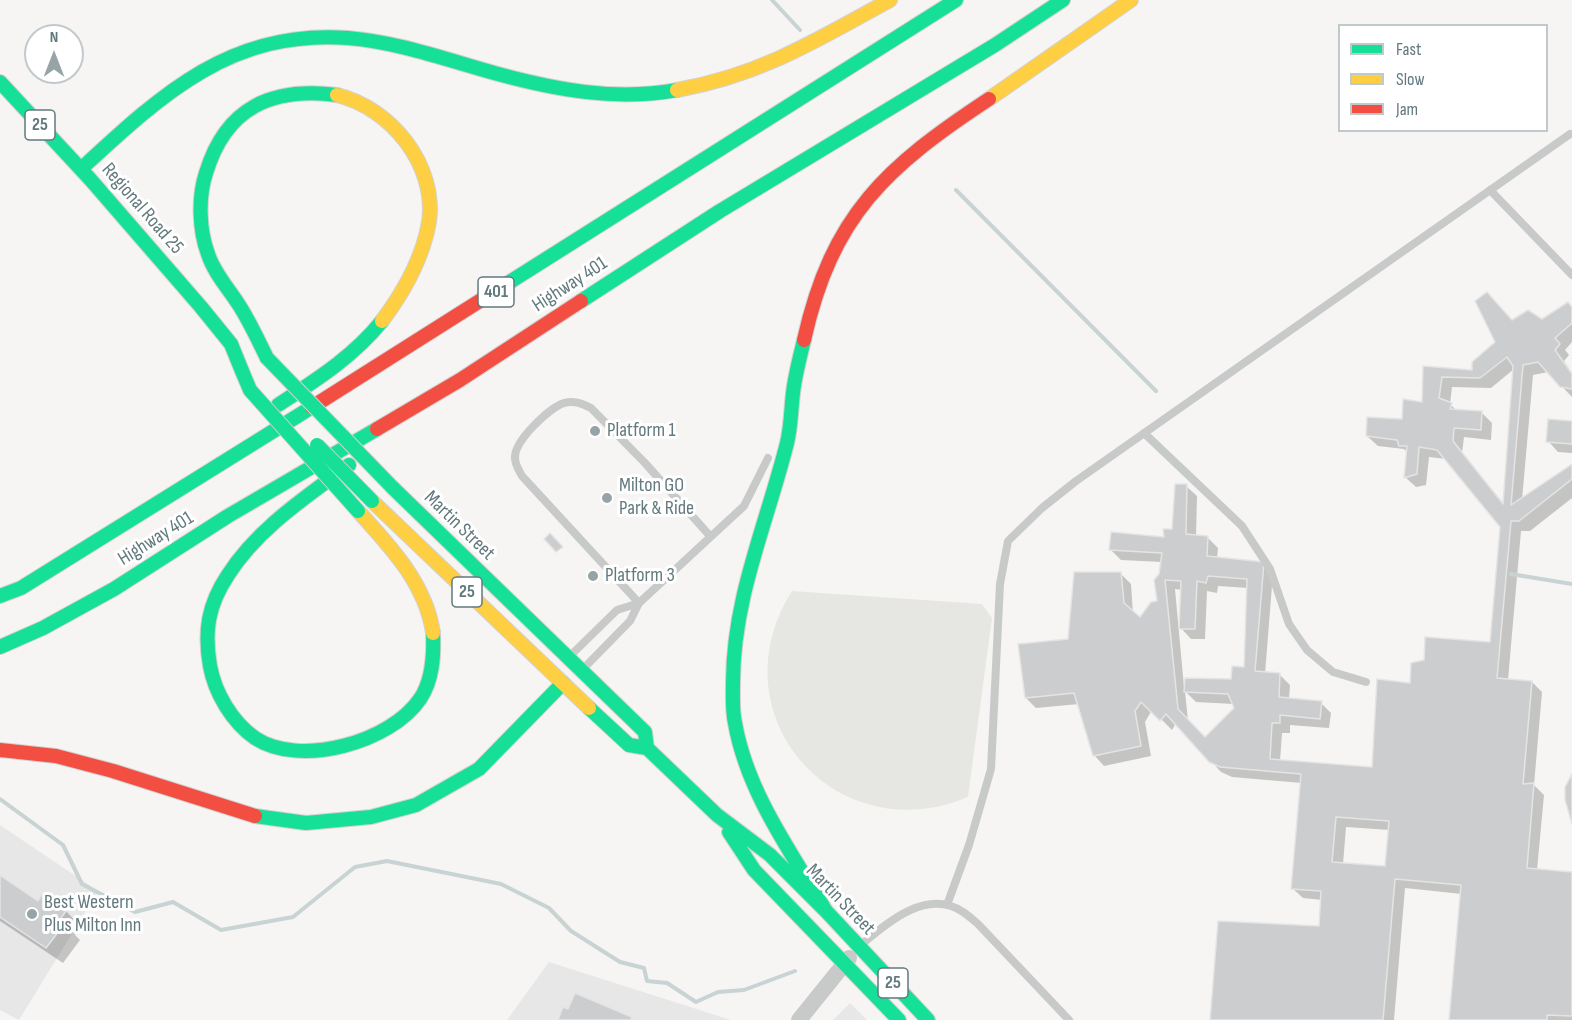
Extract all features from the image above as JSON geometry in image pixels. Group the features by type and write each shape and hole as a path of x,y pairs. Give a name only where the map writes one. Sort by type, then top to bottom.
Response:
{"main road":[{"path":"81,169 130,124 193,75 230,55 274,41 312,36 350,38 394,47 522,81 579,91 627,95 674,91 731,77 794,53 890,0"},
{"name":"Highway 401","path":"0,596 21,588 184,487 956,0"},
{"name":"Highway 401","path":"0,647 43,628 114,589 228,516 460,380 720,211 995,45 1063,0"},
{"path":"826,911 763,805 746,768 735,722 732,672 735,628 788,438 795,378 818,288 837,242 860,206 893,168 946,127 1066,47 1131,0"},
{"name":"Regional Road 25","path":"0,82 81,169 231,344 250,390 358,511 398,558 428,610 434,642 432,670 423,696 406,715 384,731 354,744 321,749 291,749 263,742 238,723 222,699 211,674 206,640 213,603 232,568 257,540 296,506 460,380"},
{"path":"254,421 343,361 374,332 400,297 418,258 429,219 426,182 411,147 387,118 362,103 333,94 298,93 271,97 248,109 226,127 212,152 202,188 202,223 208,256 243,311 267,358"},
{"name":"Martin Street","path":"231,344 267,358 393,488 645,732 647,748"},
{"name":"Martin Street","path":"242,371 418,546 629,745 647,748 717,815 770,855 928,1020"},
{"path":"184,487 220,449"},
{"path":"0,750 68,759 257,817 306,823 371,817 416,806 479,769 558,678"},
{"name":"Martin Street","path":"717,815 754,870 844,964 883,1009 899,1020"}],"street":[{"path":"799,1020 858,947"}],"lane":[{"path":"947,905 969,845 991,769 1000,584 1008,541 1042,508 1076,481 1570,134"},
{"path":"1490,190 1572,275"},
{"path":"781,421 795,378"},
{"path":"639,603 522,476 514,456 520,439 555,407 566,402 580,403 601,416 710,536"},
{"path":"1144,433 1242,526 1270,569 1289,624 1307,650 1333,672 1366,682"},
{"path":"558,678 582,670 630,621 639,603 744,506 765,468 771,450"},
{"path":"558,678 569,657 617,610 639,603"},
{"path":"858,947 891,921 913,908 947,905 962,911 978,924 1069,1020"}],"shaded area":[{"path":"792,591 982,604 992,618 968,797 919,809 873,806 833,789 801,761 778,725 768,683 772,637"},
{"path":"0,825 98,891 19,1020 0,1010"},
{"path":"549,962 731,1020 507,1020"},
{"path":"850,1003 867,1020 833,1020"}],"building":[{"path":"1487,292 1512,320 1528,310 1542,319 1568,302 1572,307 1572,323 1555,338 1560,344 1555,350 1572,374 1572,389 1560,387 1538,362 1523,365 1511,505 1572,464 1572,479 1519,521 1511,521 1497,678 1532,681 1523,784 1534,783 1527,868 1572,872 1572,1016 1547,1015 1547,1020 1449,1020 1461,885 1395,879 1383,1020 1210,1020 1218,921 1319,926 1321,891 1291,889 1301,774 1220,767 1209,762 1166,714 1160,721 1141,702 1135,711 1141,746 1093,756 1074,693 1025,698 1018,644 1068,639 1074,572 1121,572 1124,603 1140,617 1151,602 1157,601 1154,580 1159,574 1162,553 1109,550 1111,532 1164,537 1163,529 1172,529 1175,484 1187,484 1186,534 1208,536 1207,556 1264,562 1255,671 1280,673 1279,697 1322,701 1320,719 1280,715 1280,723 1272,723 1270,759 1372,767 1377,679 1410,683 1411,663 1424,660 1425,637 1490,642 1500,527 1437,450 1419,447 1417,474 1404,478 1407,446 1399,446 1397,440 1366,436 1367,417 1402,419 1403,399 1422,402 1423,366 1472,370 1472,362 1495,342 1475,301","holes":["1507,357 1513,366 1503,504 1453,441 1454,428 1481,430 1482,411 1450,409 1452,403 1439,398 1442,377 1480,378","1208,576 1247,579 1244,667 1232,666 1231,679 1185,678 1184,692 1228,694 1234,708 1205,737 1178,709 1165,580 1181,581 1179,629 1195,629 1197,581 1206,583","1336,817 1389,821 1385,866 1332,862"]},
{"path":"1548,419 1572,421 1572,444 1546,442"},
{"path":"550,533 563,547 556,552 544,539"},
{"path":"1572,774 1572,824 1565,800 1565,787"},
{"name":"Best Western Plus Milton Inn","path":"0,875 38,901 43,892 67,910 60,919 65,923 46,948 0,917"},
{"path":"575,993 632,1017 631,1020 558,1020 563,1007 568,1009"}],"waterway":[{"path":"772,0 800,30"},
{"path":"956,190 1156,391"},
{"path":"1511,574 1572,584"},
{"path":"0,799 63,845 82,884 135,912 173,902 221,930 293,917 355,867 387,861 501,884 549,908 571,931 620,962 644,968 647,981 667,983 696,1002 718,992 744,990 795,971"}],"traffic: fast":[{"path":"486,297 956,0"},
{"path":"581,301 720,211 995,45 1063,0"},
{"path":"81,169 140,116 201,72 233,56 268,44 306,38 348,38 386,43 520,80 564,89 609,94 677,90"},
{"path":"0,82 90,179 201,307 231,344 242,371"},
{"path":"267,358 247,318 218,274 208,254 201,224 203,182 215,150 226,132 239,117 255,106 272,99 292,95 314,93 337,95"},
{"path":"278,405 346,357 382,321"},
{"path":"804,340 794,386 787,443 752,561 739,620 735,651 733,708 749,773 772,821 826,911"},
{"path":"267,358 393,488"},
{"path":"242,371 250,390 358,511"},
{"path":"0,596 21,588 312,407"},
{"path":"0,647 43,628 114,589 228,516 377,429"},
{"path":"317,445 372,501"},
{"path":"349,465 268,528 240,558 221,586 209,619 207,641 212,676 220,696 239,724 255,738 274,747 296,751 344,746 388,727 406,714 420,699 430,676 433,659 433,633"},
{"path":"393,488 645,732 647,748"},
{"path":"255,816 306,823 371,817 416,805 479,769 563,683"},
{"path":"589,708 629,745 647,748 717,815 770,855 928,1020"},
{"path":"729,832 754,870 899,1020"}],"traffic: slow":[{"path":"677,90 735,75 762,65 813,42 890,0"},
{"path":"989,99 1131,0"},
{"path":"337,95 375,112 392,126 418,160 426,180 430,201 429,222 422,248 405,287 382,321"},
{"path":"372,501 589,708"},
{"path":"358,511 394,552 415,582 423,598 433,633"}],"traffic: jam":[{"path":"804,340 830,259 868,198 921,148 989,99"},
{"path":"312,407 486,297"},
{"path":"377,429 460,380 581,301"},
{"path":"0,750 56,756 113,771 255,816"}],"place":[{"name":"Platform 1","path":"595,431"},
{"name":"Milton GO Park & Ride","path":"607,498"},
{"name":"Platform 3","path":"593,576"},
{"name":"Best Western Plus Milton Inn","path":"32,914"}]}
